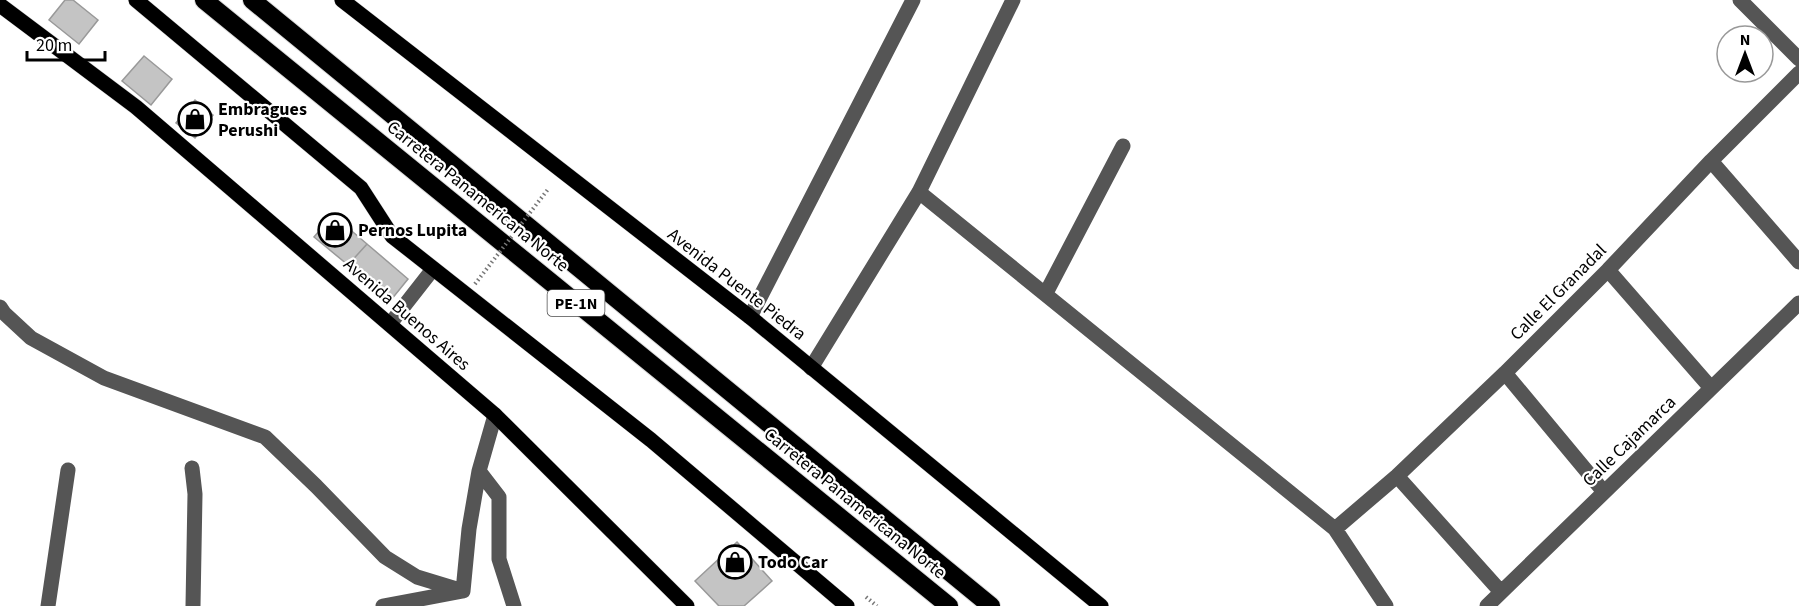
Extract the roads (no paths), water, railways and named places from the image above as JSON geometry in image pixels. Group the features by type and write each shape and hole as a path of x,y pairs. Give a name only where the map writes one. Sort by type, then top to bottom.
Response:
{"highway":[{"name":"Carretera Panamericana Norte","path":"204,0 949,606"},
{"name":"Carretera Panamericana Norte","path":"252,0 991,606"}],"main road":[{"path":"136,0 361,188 392,236 651,440 847,606"},
{"name":"Avenida Puente Piedra","path":"342,0 750,318 1101,606"},
{"name":"Avenida Buenos Aires","path":"0,5 136,107 495,415 687,606"}],"street":[{"path":"750,318 913,0"},
{"path":"811,368 919,192 1013,0"},
{"path":"1740,0 1799,59"},
{"name":"Calle El Granadal","path":"1335,529 1397,477 1505,373 1799,73"},
{"path":"1046,294 1123,147"},
{"path":"1711,161 1799,262"},
{"path":"919,192 1335,529 1386,606"},
{"path":"390,324 433,269"},
{"path":"1608,270 1711,388"},
{"name":"Calle Cajamarca","path":"1487,606 1799,303"},
{"path":"0,329 2,310"},
{"path":"2,310 31,338 104,378 265,438 316,486 385,557 417,577 463,591"},
{"path":"1505,373 1604,492"},
{"path":"463,591 469,529 479,471 495,415"},
{"path":"192,468 195,495 194,606"},
{"path":"48,606 69,470"},
{"path":"479,471 499,497 499,559 514,606"},
{"path":"1397,477 1501,592"},
{"path":"383,606 463,591"}],"place":[{"name":"Embragues Perushi","path":"195,119"},
{"name":"Pernos Lupita","path":"335,230"},
{"name":"Todo Car","path":"735,562"}]}
